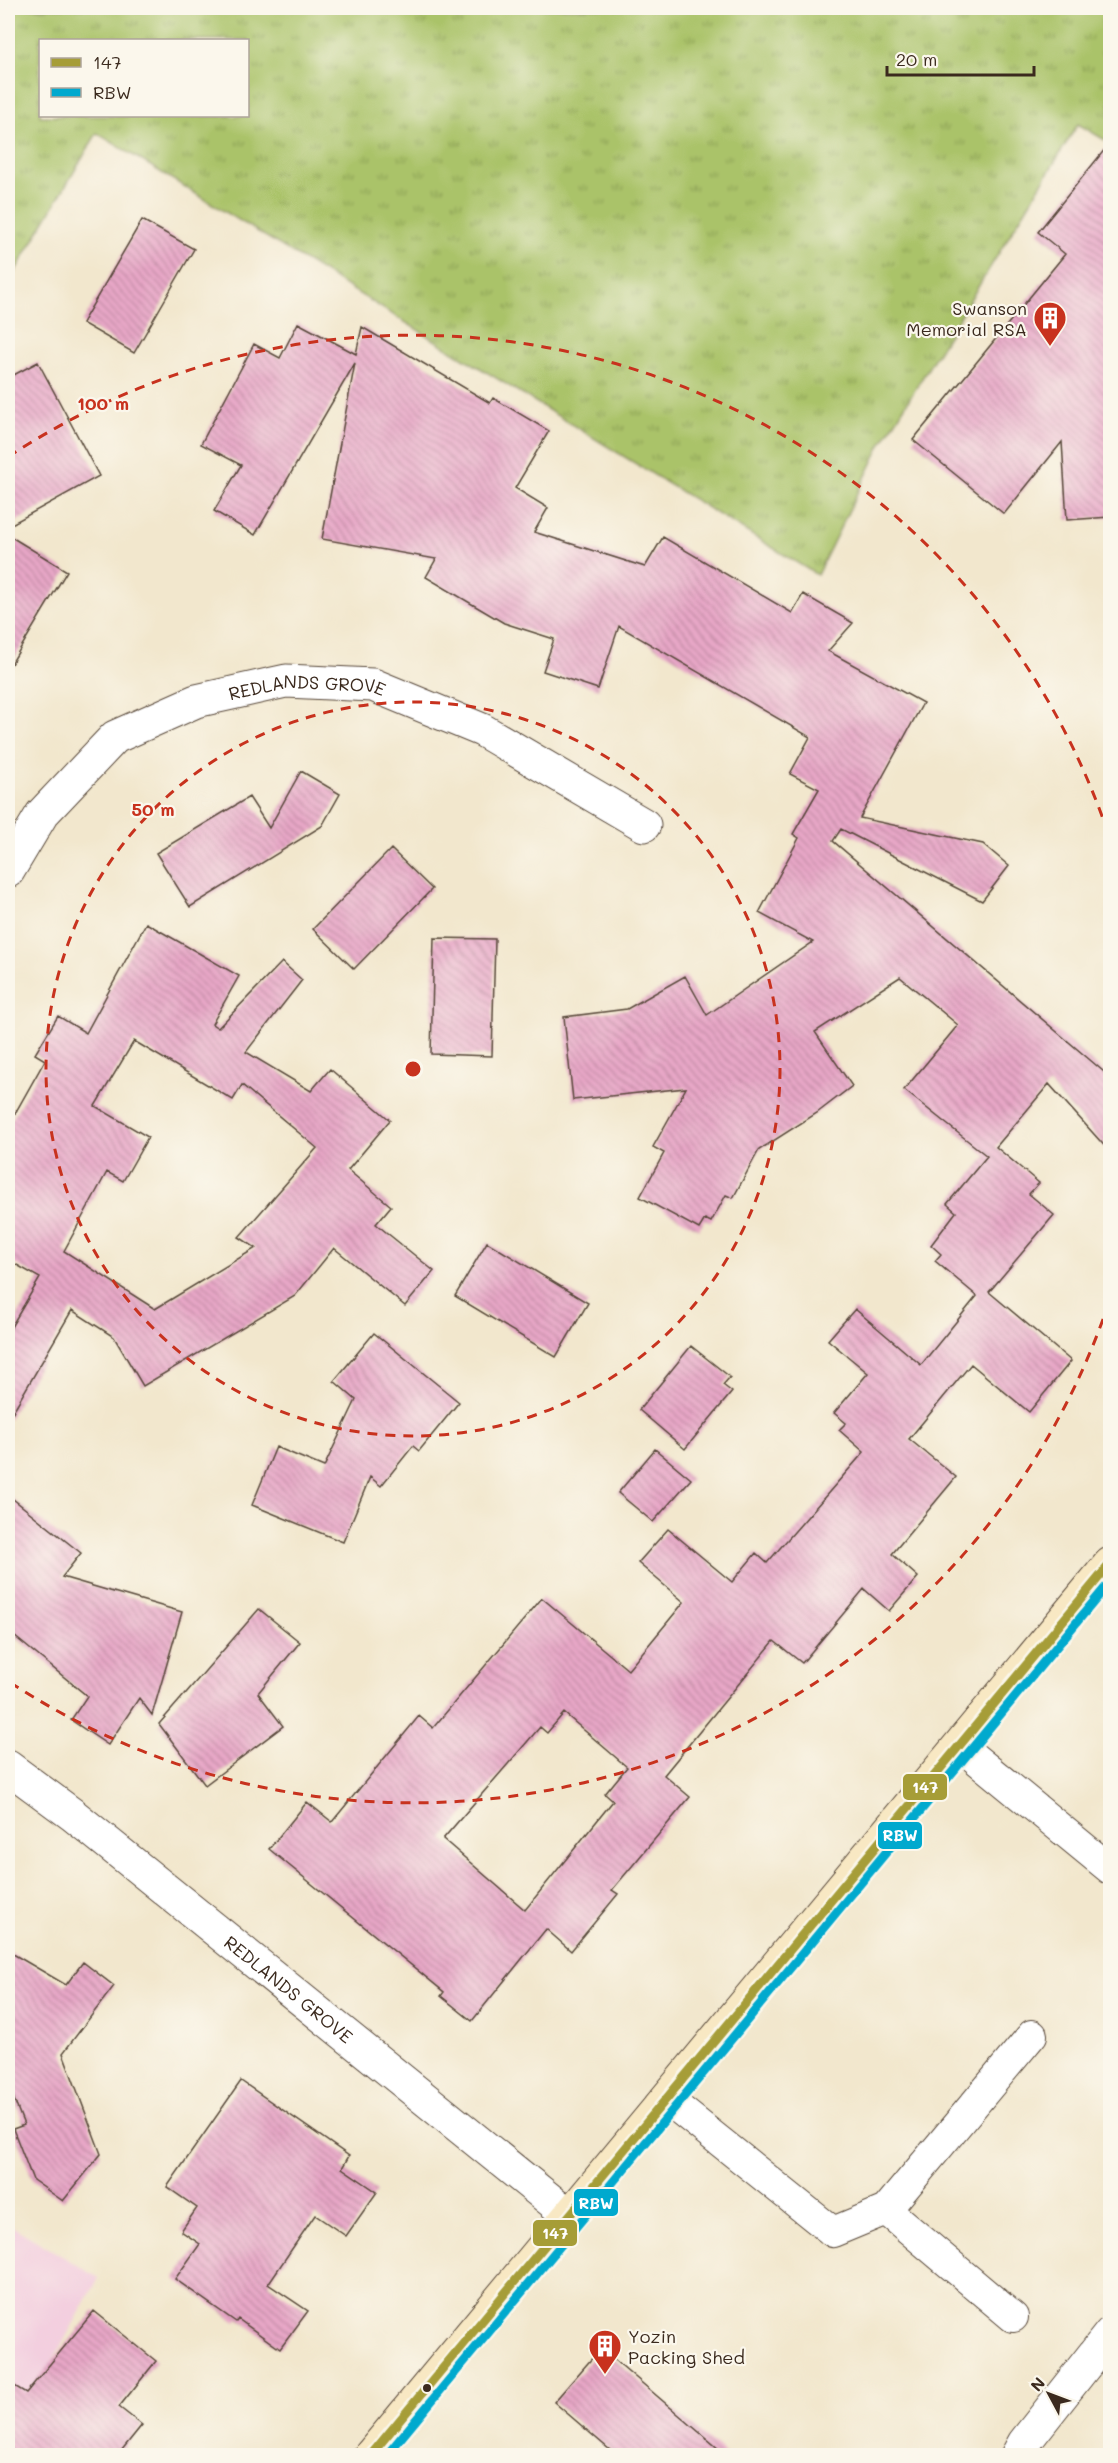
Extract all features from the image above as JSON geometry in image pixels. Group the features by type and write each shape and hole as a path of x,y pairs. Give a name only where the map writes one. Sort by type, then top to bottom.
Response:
{"main road":[{"path":"370,2456 1110,1564"}],"street":[{"name":"REDLANDS GROVE","path":"8,871 42,814 115,737 196,702 286,681 372,685 482,730 644,825"},
{"name":"REDLANDS GROVE","path":"8,1767 73,1815 570,2216"},
{"path":"1017,2456 1023,2443 1110,2334"}],"lane":[{"path":"960,1746 1110,1869"},
{"path":"667,2099 833,2232 886,2210 1032,2035"},
{"path":"886,2210 1013,2317"}],"shaded area":[{"path":"8,2224 99,2278 16,2426 65,2455 8,2455"}],"green space":[{"path":"8,8 1110,8 1110,143 1078,124 881,445 817,575 97,133 8,283"}],"building":[{"name":"Swanson Memorial RSA","path":"1110,143 1110,517 1067,520 1062,442 1004,514 913,440 1065,254 1038,232"},
{"path":"142,220 194,249 134,353 82,323"},
{"path":"298,323 356,354 362,327 490,403 493,398 549,431 515,488 548,508 534,532 645,567 663,537 792,613 803,594 853,623 828,651 923,703 860,818 983,844 1009,866 982,901 841,829 833,841 1110,1077 1110,1152 1049,1084 996,1147 1039,1183 1029,1194 1054,1215 989,1292 1071,1361 1029,1412 971,1364 909,1439 956,1477 892,1554 918,1577 889,1611 864,1589 802,1663 774,1641 664,1775 690,1797 612,1890 618,1894 571,1951 546,1929 472,2021 441,1996 444,1992 269,1849 307,1802 332,1822 419,1716 433,1728 542,1598 628,1670 684,1602 638,1563 668,1529 732,1582 756,1553 767,1563 864,1452 839,1430 846,1423 834,1413 868,1373 828,1340 855,1309 921,1365 977,1296 935,1261 941,1254 931,1245 956,1212 947,1204 987,1156 904,1090 958,1025 900,977 815,1032 852,1086 817,1113 759,1150 733,1198 726,1195 711,1222 705,1219 699,1229 640,1197 664,1153 653,1147 686,1088 573,1100 564,1017 627,1009 685,976 707,1015 813,942 759,913 799,838 793,834 819,789 790,774 810,737 619,626 598,689 543,671 554,639 504,623 426,577 436,559 322,539 355,363 255,535 214,511 241,465 201,444 254,344 280,358","holes":["564,1713 627,1767 605,1794 613,1801 525,1910 443,1839 540,1727 547,1733"]},
{"path":"38,362 99,476 8,526 8,378"},
{"path":"8,535 67,571 8,669"},
{"path":"301,771 340,794 322,826 190,907 156,853 249,797 269,828"},
{"path":"391,849 432,889 354,969 313,929"},
{"path":"146,923 239,976 212,1024 218,1028 282,962 302,980 246,1052 311,1091 330,1069 390,1120 348,1170 391,1206 376,1224 434,1271 405,1306 334,1248 295,1296 143,1386 114,1337 72,1310 8,1420 8,1332 40,1278 8,1260 8,1126 45,1060 35,1054 58,1016 86,1033","holes":["134,1041 233,1100 242,1085 317,1148 239,1237 256,1248 155,1309 64,1251 107,1172 123,1181 148,1137 95,1106"]},
{"path":"434,938 495,939 492,1056 431,1054"},
{"path":"487,1242 588,1303 556,1357 455,1296"},
{"path":"374,1333 459,1402 419,1451 413,1446 381,1486 370,1477 343,1542 252,1505 276,1447 324,1467 356,1400 334,1381"},
{"path":"691,1346 730,1377 723,1385 732,1392 685,1449 639,1410"},
{"path":"655,1449 691,1479 653,1522 618,1493"},
{"path":"8,1495 81,1553 62,1577 182,1612 152,1715 139,1698 108,1745 71,1720 87,1696 8,1631"},
{"path":"259,1609 300,1642 258,1693 283,1726 205,1785 159,1724"},
{"path":"8,1951 66,1985 83,1962 114,1986 63,2053 101,2154 63,2201 33,2180 13,2129 24,2125 8,2084"},
{"path":"241,2081 349,2156 342,2168 377,2192 346,2236 315,2215 268,2284 308,2311 280,2349 238,2319 236,2322 175,2279 200,2244 181,2231 197,2208 167,2187"},
{"path":"94,2311 156,2361 119,2407 142,2425 117,2456 8,2456 8,2382 26,2393"},
{"name":"Yozin Packing Shed","path":"601,2348 727,2456 617,2456 554,2402"}],"transit line":[{"name":"147","path":"370,2456 1110,1564"},
{"name":"RBW","path":"386,2456 1110,1582"}],"place":[{"name":"Swanson Memorial RSA","path":"1050,347"},
{"name":"Yozin Packing Shed","path":"605,2375"}]}
